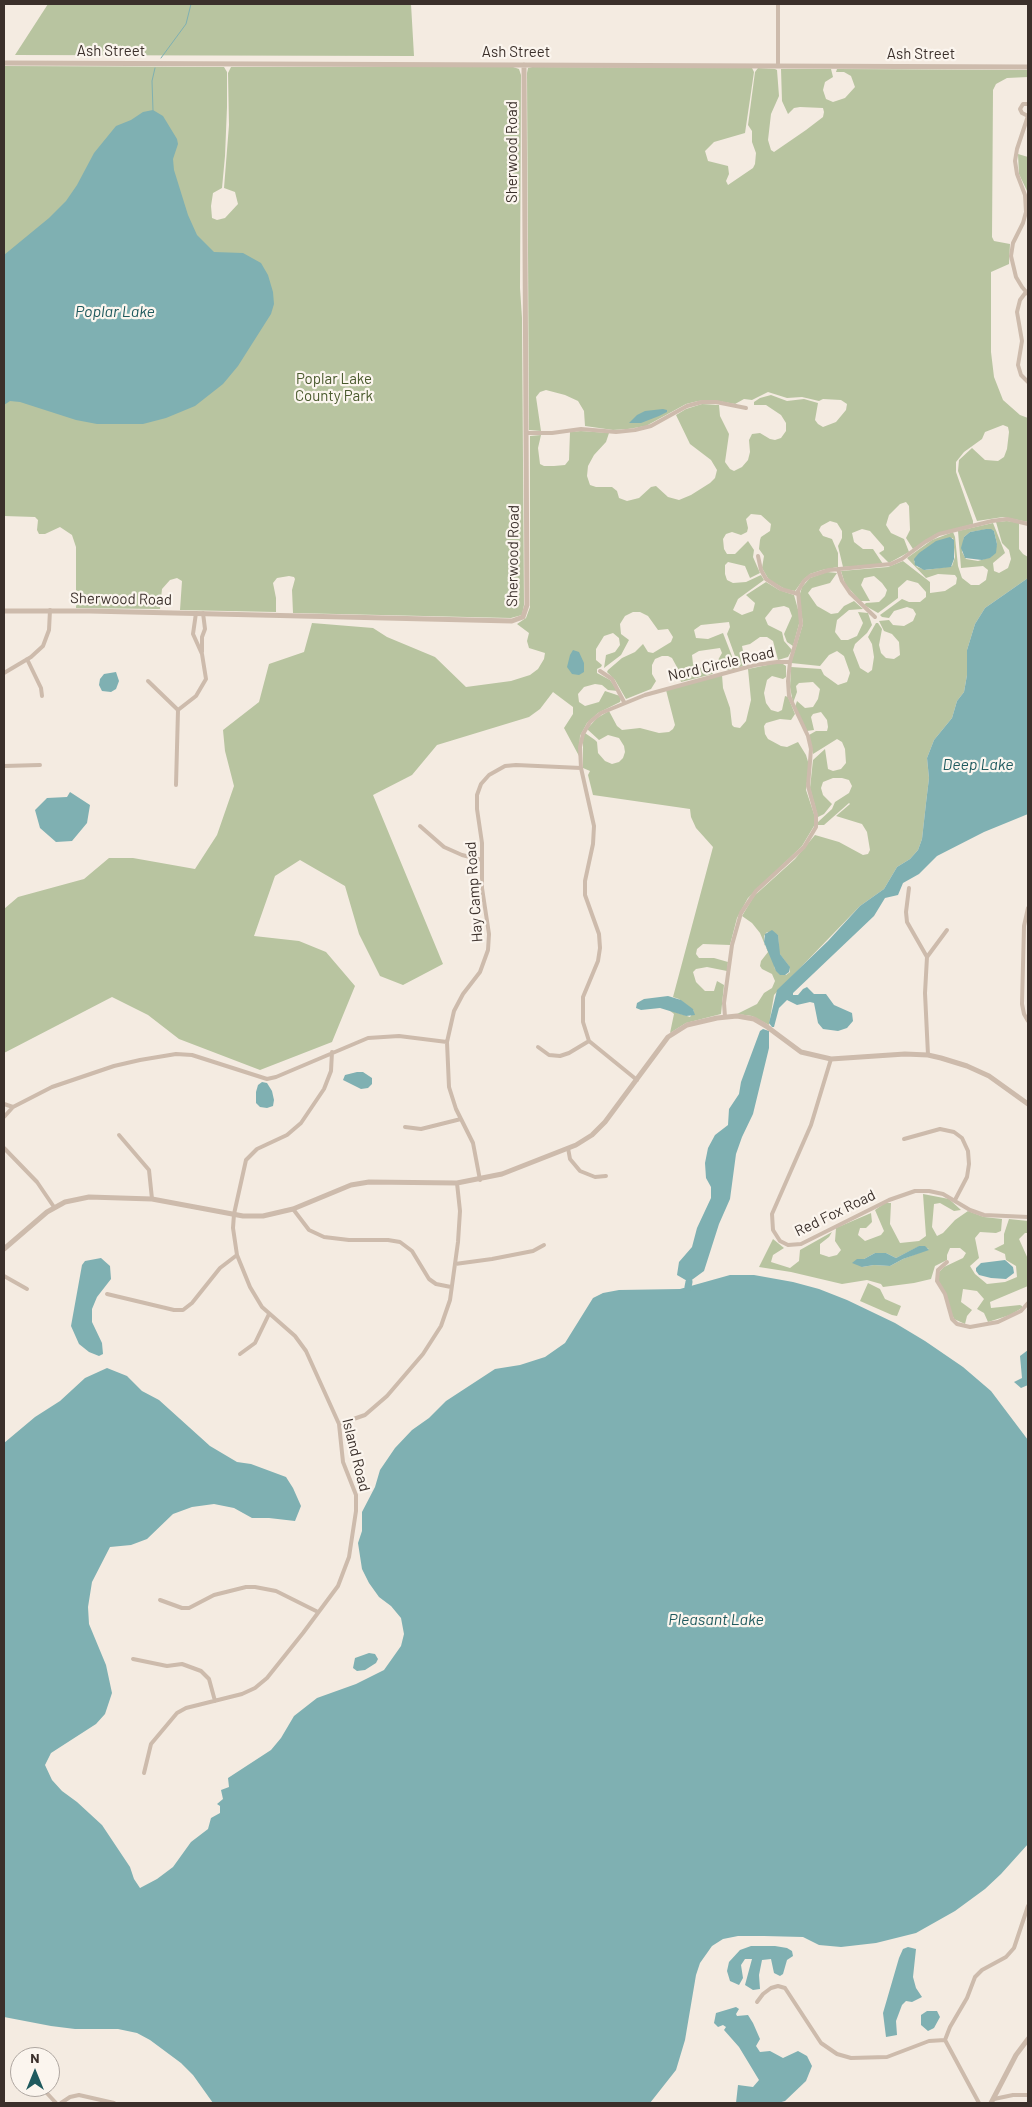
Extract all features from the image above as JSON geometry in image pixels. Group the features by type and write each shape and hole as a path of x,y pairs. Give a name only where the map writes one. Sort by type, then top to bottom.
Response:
{"street":[{"path":"778,4 778,66"},
{"name":"Ash Street","path":"4,63 1028,67"},
{"name":"Sherwood Road","path":"4,611 204,613 512,621 521,619 526,613 527,607 524,64"},
{"path":"1028,104 1023,104 1020,109 1022,113 1028,116 1015,158 1017,174 1026,196 1026,212 1013,243 1011,256 1016,277 1027,293 1020,300 1017,312 1022,340 1018,366 1021,375 1028,382"},
{"path":"526,433 554,432 581,428 616,432 635,430 656,424 685,407 700,402 716,402 746,408"},
{"path":"790,662 801,624 798,594 803,582 810,576 824,571 893,564 934,537 976,525 1002,519 1028,524"},
{"path":"758,556 761,570 766,580 785,591 798,594"},
{"path":"838,569 842,581 850,593 875,617"},
{"path":"4,674 40,650 50,630 50,610"},
{"path":"196,613 193,629 202,654"},
{"path":"178,710 196,696 206,679 202,654 202,638 205,629 204,613"},
{"path":"195,637 202,638"},
{"path":"27,659 41,688 42,696"},
{"name":"Nord Circle Road","path":"589,1040 583,1022 582,1004 586,988 598,961 600,941 585,895 585,881 593,844 594,826 581,768 581,744 586,728 601,713 624,702 666,688 751,666 790,662 789,696 807,734 811,751 808,786 816,817 816,827 804,847 758,889 740,915 732,945 724,1000 725,1017"},
{"path":"600,671 612,679 624,702"},
{"path":"148,681 178,710 176,784"},
{"name":"Hay Camp Road","path":"480,1180 473,1143 460,1119 449,1087 447,1042 454,1011 463,994 480,972 488,950 489,934 482,888 482,843 476,802 479,790 489,775 499,768 510,765 581,768"},
{"path":"4,766 40,766"},
{"path":"420,826 444,846 462,856 482,860"},
{"path":"909,888 906,912 907,922 927,958"},
{"path":"1028,908 1024,926 1022,1004 1028,1021"},
{"path":"928,1055 924,992 927,958 947,930"},
{"path":"4,1250 40,1217 54,1207 72,1200 89,1197 152,1199 234,1214 262,1216 293,1209 342,1187 360,1183 457,1183 480,1180 502,1174 584,1140 598,1129 637,1080 660,1047 678,1030 694,1023 725,1017 748,1018 769,1028 789,1044 808,1055 831,1060 905,1054 928,1055 954,1061 980,1072 1001,1084 1028,1104"},
{"path":"4,1117 13,1107 65,1082 114,1066 140,1060 176,1054 192,1055 267,1079 276,1077 356,1042 387,1036 447,1042"},
{"path":"538,1047 549,1055 560,1056 569,1053 589,1040 637,1080"},
{"name":"Island Road","path":"144,1773 151,1744 173,1717 186,1708 242,1694 261,1683 298,1640 342,1580 349,1557 356,1511 356,1495 343,1462 339,1424 306,1351 295,1336 269,1314 250,1287 237,1255 234,1238 234,1214 246,1160 257,1149 287,1135 301,1123 324,1089 331,1071 332,1052"},
{"name":"Red Fox Road","path":"831,1060 801,1150 773,1209 772,1224 777,1238 788,1244 801,1244 889,1200 910,1192 936,1192 955,1200 977,1213 1028,1218"},
{"path":"4,1104 13,1107"},
{"path":"405,1127 421,1129 460,1119"},
{"path":"904,1139 945,1129 954,1132 962,1138 968,1152 969,1167 967,1177 955,1200"},
{"path":"120,1135 149,1170 152,1199"},
{"path":"4,1148 37,1182 54,1207"},
{"path":"568,1148 572,1163 580,1171 595,1177 606,1176"},
{"path":"339,1424 358,1418 371,1411 387,1396 423,1354 437,1334 445,1318 460,1226 457,1183"},
{"path":"293,1209 308,1230 324,1237 400,1242 412,1251 429,1279 436,1284 451,1287"},
{"path":"455,1264 533,1251 544,1245"},
{"path":"107,1294 174,1310 183,1310 192,1303 220,1268 237,1255"},
{"path":"947,1262 938,1270 936,1281 945,1294 952,1319 957,1324 970,1327 998,1322 1021,1311 1028,1302"},
{"path":"4,1276 27,1289"},
{"path":"240,1354 255,1343 269,1314"},
{"path":"160,1600 182,1608 189,1608 214,1595 246,1587 255,1587 282,1594 318,1612"},
{"path":"133,1659 167,1666 182,1664 201,1671 209,1679 215,1701"},
{"path":"979,2103 945,2040 950,2027 967,1998 975,1977 982,1970 1006,1957 1014,1948 1028,1906"},
{"path":"757,2002 771,1988 778,1986 785,1988 821,2043 832,2051 850,2058 887,2057 929,2041 945,2040"},
{"path":"992,2101 1010,2064 1028,2039"},
{"path":"992,2101 1013,2094 1028,2095"},
{"path":"61,2103 70,2097 79,2095 114,2103"}],"green space":[{"path":"48,4 411,4 414,56 15,55"},
{"name":"Poplar Lake County Park","path":"4,66 224,67 227,72 225,156 222,188 213,193 211,206 212,218 217,220 225,218 238,204 235,192 224,188 229,125 228,73 231,67 513,67 519,69 521,75 520,288 522,318 524,605 522,615 511,618 293,613 292,590 295,579 289,576 277,578 273,583 276,612 180,610 182,581 177,578 170,580 162,589 160,609 76,608 76,547 72,535 60,527 45,534 39,534 37,530 38,520 35,517 4,516"},
{"path":"528,68 752,68 754,72 745,133 714,142 705,151 708,161 728,166 729,174 726,181 728,185 753,168 755,164 756,153 752,142 752,131 748,125 755,72 758,68 777,70 779,96 771,114 768,140 771,150 774,152 823,117 824,112 823,108 800,107 794,108 788,114 782,101 781,69 831,69 833,77 825,82 823,90 826,99 833,102 845,98 855,87 851,76 844,72 836,72 837,69 1028,70 1028,77 1007,78 996,84 993,90 992,237 994,241 1010,244 1009,264 991,272 991,352 994,377 1003,400 1020,415 1028,418 1028,522 1003,517 977,521 958,471 959,460 972,448 985,460 998,461 1004,457 1009,432 1008,427 1003,425 985,432 982,439 964,452 956,462 956,472 973,524 936,534 913,549 906,538 910,530 909,506 906,502 900,504 889,515 886,525 891,533 904,539 909,552 889,563 879,553 884,550 884,547 870,531 862,529 852,533 854,542 863,549 873,549 883,564 843,567 838,546 842,538 842,531 837,523 830,521 821,526 819,530 823,536 832,539 838,553 838,567 810,574 795,591 785,589 769,580 762,568 764,556 759,549 760,540 761,537 770,531 771,524 761,515 751,514 746,519 747,532 741,535 732,532 726,534 723,539 724,549 727,554 735,554 748,541 754,550 753,557 760,573 750,578 745,566 728,562 725,565 725,574 727,580 733,583 746,582 761,575 764,580 738,599 733,610 742,615 753,611 755,603 746,595 766,582 779,590 794,595 799,613 799,624 793,646 787,642 784,634 792,616 789,608 784,606 773,608 765,618 768,625 782,632 784,641 792,650 788,657 778,660 773,641 767,637 760,637 750,644 742,646 746,666 739,667 727,634 730,627 729,622 701,625 694,630 696,638 708,639 723,633 735,664 735,669 723,670 718,660 722,653 720,648 699,651 692,655 693,664 697,667 709,669 713,674 681,682 678,669 672,658 662,656 655,659 652,665 652,674 656,681 651,689 626,699 615,680 607,672 608,670 622,658 635,652 643,644 648,652 653,653 671,642 673,637 668,629 658,630 648,616 640,612 633,612 625,616 620,624 621,634 629,640 621,655 604,668 606,655 615,652 620,645 619,638 613,633 604,636 596,649 596,660 602,665 597,669 597,673 610,680 618,691 608,690 602,685 595,684 584,687 578,694 579,702 585,706 599,702 605,691 620,696 621,699 620,702 598,713 587,723 580,736 579,756 564,728 573,714 573,707 553,692 540,709 529,717 437,745 412,775 373,795 443,964 403,985 380,976 359,934 345,886 300,860 275,876 254,936 299,941 326,952 355,986 332,1042 260,1070 179,1039 148,1015 112,997 4,1053 4,909 18,897 84,879 109,858 133,858 195,869 217,835 234,786 225,751 223,730 259,702 269,664 304,652 312,623 373,628 387,637 435,657 466,687 511,681 530,675 538,669 545,653 529,648 527,641 529,633 517,624 526,618 530,607 530,436 541,435 538,448 540,464 554,466 565,465 569,460 570,432 609,433 606,442 594,455 588,466 587,476 590,485 612,487 617,491 619,498 627,501 639,498 651,487 656,486 668,497 679,500 710,483 715,478 717,470 711,460 690,444 676,415 686,409 702,404 719,405 720,416 729,434 725,462 734,471 742,467 748,460 750,452 749,440 752,434 760,433 775,440 781,438 786,431 786,423 781,415 766,405 754,405 754,402 760,398 771,395 787,401 804,399 818,403 815,420 823,427 836,422 846,410 847,404 841,400 823,399 819,401 802,397 787,398 768,392 752,400 744,399 735,404 712,400 698,401 686,404 646,426 613,430 585,426 584,411 578,401 546,390 540,392 536,397 541,431 529,430 527,73"},
{"path":"1018,154 1028,157 1028,193 1019,174"},
{"path":"996,522 1019,523 1019,549 1028,557 1028,578 985,608 975,624 967,650 967,675 964,692 957,701 952,718 934,740 927,758 929,778 922,839 918,850 910,859 897,867 884,889 860,906 774,995 769,1025 752,1016 737,1014 757,1004 764,993 772,988 775,981 772,974 760,966 761,961 768,952 766,947 772,956 775,969 786,975 790,972 789,966 779,953 778,935 767,932 764,936 764,943 760,933 752,923 742,916 754,896 795,859 815,835 839,842 863,855 868,854 870,850 867,832 862,824 836,816 849,803 824,825 818,825 818,822 832,809 835,802 849,793 852,786 849,780 842,778 833,778 823,782 821,788 823,795 832,804 824,814 818,817 810,788 813,760 825,749 828,769 833,771 841,769 846,763 845,749 842,742 837,739 813,754 809,735 816,731 827,731 827,720 821,712 813,714 811,717 814,730 807,731 795,707 797,701 805,708 813,707 818,699 820,689 813,682 799,683 796,686 797,692 793,703 790,687 791,667 821,669 824,675 838,685 847,682 850,673 844,656 837,651 829,655 820,666 791,663 803,624 799,597 802,587 810,578 827,572 837,573 830,583 812,588 808,593 817,606 831,614 838,613 844,606 854,601 863,609 849,610 837,620 835,632 841,640 848,640 857,636 863,623 858,612 868,613 872,625 867,633 855,644 853,650 860,668 868,673 872,670 874,657 872,644 868,637 876,623 882,629 879,645 881,653 886,658 894,659 900,655 899,642 892,634 884,631 879,621 889,620 893,625 904,626 913,621 916,614 913,609 907,607 894,611 889,618 880,615 902,599 909,602 920,602 926,597 926,592 918,583 907,580 898,588 898,598 878,613 864,605 866,603 879,602 885,596 887,590 882,583 874,576 864,578 861,585 870,601 860,601 845,584 841,571 888,567 903,561 930,582 930,593 945,591 956,584 957,578 955,575 938,574 926,578 907,558 932,540 953,532 958,566 962,578 971,585 979,585 986,580 988,570 983,566 961,568 958,531 993,523 1005,553 993,563 994,571 999,573 1008,568 1011,559 1009,550 1002,543","holes":["988,529 994,531 997,544 991,557 978,561 966,559 962,552 964,537 970,532","953,538 955,557 952,566 926,570 917,567 914,561"]},
{"path":"777,663 786,666 786,677 783,679 772,676 767,680 764,693 766,703 771,710 778,712 782,710 785,696 788,697 795,714 791,720 780,719 766,723 764,726 765,734 768,739 781,746 787,747 798,742 806,755 809,765 806,790 814,814 814,826 802,846 748,898 737,918 730,945 703,944 697,949 696,954 699,958 714,958 728,962 727,971 707,967 696,969 693,972 696,982 705,991 714,991 717,981 724,985 721,1014 686,1023 670,1033 674,1014 669,1010 690,1017 694,1011 679,999 673,997 713,847 696,828 690,809 593,795 588,775 590,771 583,768 583,738 585,733 597,742 598,753 605,761 612,764 619,762 625,752 619,738 608,735 599,740 587,729 597,718 609,711 617,726 622,730 640,728 659,733 669,732 675,725 666,690 722,675 723,688 730,708 732,725 740,728 746,721 751,700 748,669"},
{"path":"923,1194 949,1199 961,1210 954,1211 940,1203 934,1204 932,1227 937,1236 968,1211 984,1217 1002,1219 1001,1231 996,1233 980,1232 975,1238 979,1258 970,1266 975,1274 987,1284 1005,1282 1017,1277 1016,1266 1006,1260 1005,1254 994,1249 1004,1244 1004,1234 1009,1219 1028,1221 1028,1233 1025,1233 1019,1239 1028,1259 1028,1286 990,1302 991,1308 1020,1305 1022,1308 1010,1315 988,1322 984,1313 977,1309 984,1299 977,1291 963,1289 961,1302 972,1310 967,1316 965,1324 954,1319 937,1279 938,1273 944,1267 963,1258 966,1253 960,1248 950,1248 947,1260 935,1266 931,1279 883,1287 881,1284 867,1280 842,1284 791,1272 759,1267 773,1239 784,1248 773,1255 771,1262 790,1268 799,1261 800,1250 832,1232 820,1244 820,1254 829,1257 837,1255 841,1250 835,1241 836,1228 871,1213 872,1222 866,1228 860,1228 858,1235 865,1241 881,1235 884,1231 875,1210 885,1203 891,1203 890,1224 900,1243 919,1241 926,1236","holes":["920,1246 929,1249 890,1266 874,1265 862,1267 864,1259 875,1253 886,1253 896,1258"]},
{"path":"868,1283 880,1289 885,1299 901,1306 897,1316 860,1301"}],"water":[{"name":"Poplar Lake","path":"153,110 163,116 177,139 178,144 173,159 174,170 188,215 197,235 214,252 243,253 261,263 268,275 273,292 274,304 271,314 238,366 223,384 195,406 166,418 143,424 97,424 76,420 20,402 10,401 4,405 4,255 49,218 66,201 94,153 116,126 131,120 143,112"},
{"path":"667,410 667,412 641,423 629,423 637,415 645,411"},
{"path":"986,529 994,531 997,544 996,553 990,558 982,560 965,558 961,548 964,537 970,532"},
{"path":"950,537 954,540 954,559 951,567 924,570 915,565 914,559 919,553 936,541"},
{"name":"Deep Lake","path":"1028,578 1028,814 984,832 937,856 919,874 903,883 898,895 885,898 874,916 793,993 793,995 798,995 807,987 814,994 826,994 834,1005 852,1013 853,1021 847,1028 838,1031 823,1029 818,1023 814,1003 797,1005 787,1000 779,1008 774,1027 772,1027 769,1023 777,990 828,941 860,906 884,889 897,867 910,859 918,850 922,839 929,778 927,758 934,740 952,718 957,701 964,692 967,675 967,650 975,624 985,608"},
{"path":"573,650 579,652 584,663 584,672 579,675 572,674 567,667"},
{"path":"116,672 119,681 116,689 111,692 102,691 99,685 100,679 104,674"},
{"path":"70,792 90,805 87,823 72,841 56,842 40,828 35,810 47,798 67,797"},
{"path":"772,930 778,935 780,954 790,967 789,972 785,975 780,975 776,971 764,942 765,934"},
{"path":"668,996 681,1000 693,1009 695,1015 686,1016 660,1008 641,1010 636,1008 637,1003 644,999"},
{"path":"763,1029 769,1031 769,1048 753,1114 736,1154 730,1199 719,1224 704,1271 689,1282 677,1275 679,1262 692,1247 697,1228 711,1198 711,1187 706,1178 705,1163 708,1148 715,1135 728,1125 729,1109 739,1094 741,1082 760,1031"},
{"path":"363,1072 372,1078 372,1084 368,1088 361,1089 343,1080 345,1075"},
{"path":"262,1082 267,1083 272,1091 274,1100 273,1106 267,1108 260,1107 256,1103 258,1085"},
{"path":"919,1246 925,1246 929,1250 903,1259 890,1266 874,1265 862,1267 852,1263 857,1259 864,1259 875,1253 886,1253 896,1258"},
{"path":"101,1258 110,1266 111,1279 97,1297 92,1309 92,1322 102,1343 103,1354 99,1356 89,1352 79,1344 71,1326 82,1265 85,1261"},
{"path":"1005,1260 1013,1267 1014,1273 1006,1279 979,1275 976,1271 976,1268 981,1263"},
{"name":"Pleasant Lake","path":"730,1275 754,1275 819,1289 895,1323 963,1367 991,1391 1028,1440 1028,1844 1001,1874 985,1889 955,1911 916,1933 876,1943 841,1947 819,1945 803,1937 738,1936 723,1939 712,1946 700,1963 696,1975 685,2040 676,2070 650,2103 213,2103 193,2075 181,2063 150,2040 137,2033 118,2029 75,2029 4,2017 4,1443 35,1417 60,1401 85,1378 107,1368 127,1376 142,1391 159,1400 210,1446 237,1462 251,1464 286,1477 301,1506 295,1521 252,1518 234,1508 214,1504 192,1507 173,1514 147,1539 131,1545 110,1547 92,1582 88,1607 89,1624 106,1665 112,1693 105,1714 96,1724 51,1753 45,1765 52,1780 62,1791 102,1825 130,1867 134,1879 140,1888 157,1879 173,1867 191,1842 208,1829 211,1818 220,1813 220,1806 217,1804 223,1799 221,1790 229,1787 228,1778 271,1750 281,1738 294,1716 317,1698 356,1684 384,1670 401,1646 404,1634 401,1618 391,1606 379,1597 369,1583 362,1569 358,1543 362,1531 362,1512 375,1487 380,1470 395,1448 412,1430 429,1418 446,1401 495,1369 520,1365 545,1357 565,1343 593,1298 603,1293 619,1290 680,1289"},
{"path":"1028,1350 1028,1385 1021,1388 1014,1382 1022,1378 1020,1356"},
{"path":"369,1653 375,1654 378,1659 376,1663 365,1670 357,1671 353,1668 355,1658"},
{"path":"751,1946 787,1948 792,1951 793,1956 787,1960 783,1974 780,1976 774,1973 771,1959 762,1960 759,1975 760,1989 753,1990 745,1985 752,1959 745,1959 741,1965 743,1978 739,1985 730,1981 727,1971 729,1962 740,1950"},
{"path":"908,1947 916,1949 913,1977 916,1988 922,1997 912,2002 906,2001 902,2005 896,2021 897,2035 886,2037 883,2013 899,1958 903,1949"},
{"path":"736,2007 739,2009 736,2014 737,2016 748,2015 753,2023 760,2039 756,2046 760,2052 770,2051 783,2058 798,2051 807,2056 812,2066 806,2081 785,2101 778,2103 736,2103 738,2085 753,2087 759,2080 739,2047 724,2030 726,2027 723,2025 718,2027 714,2023 716,2013"},
{"path":"927,2011 937,2011 940,2017 934,2028 928,2031 921,2025 921,2015"}],"waterway":[{"path":"161,58 186,24 191,4"},
{"path":"153,110 152,81 155,68"},
{"path":"688,1287 689,1282"}]}
